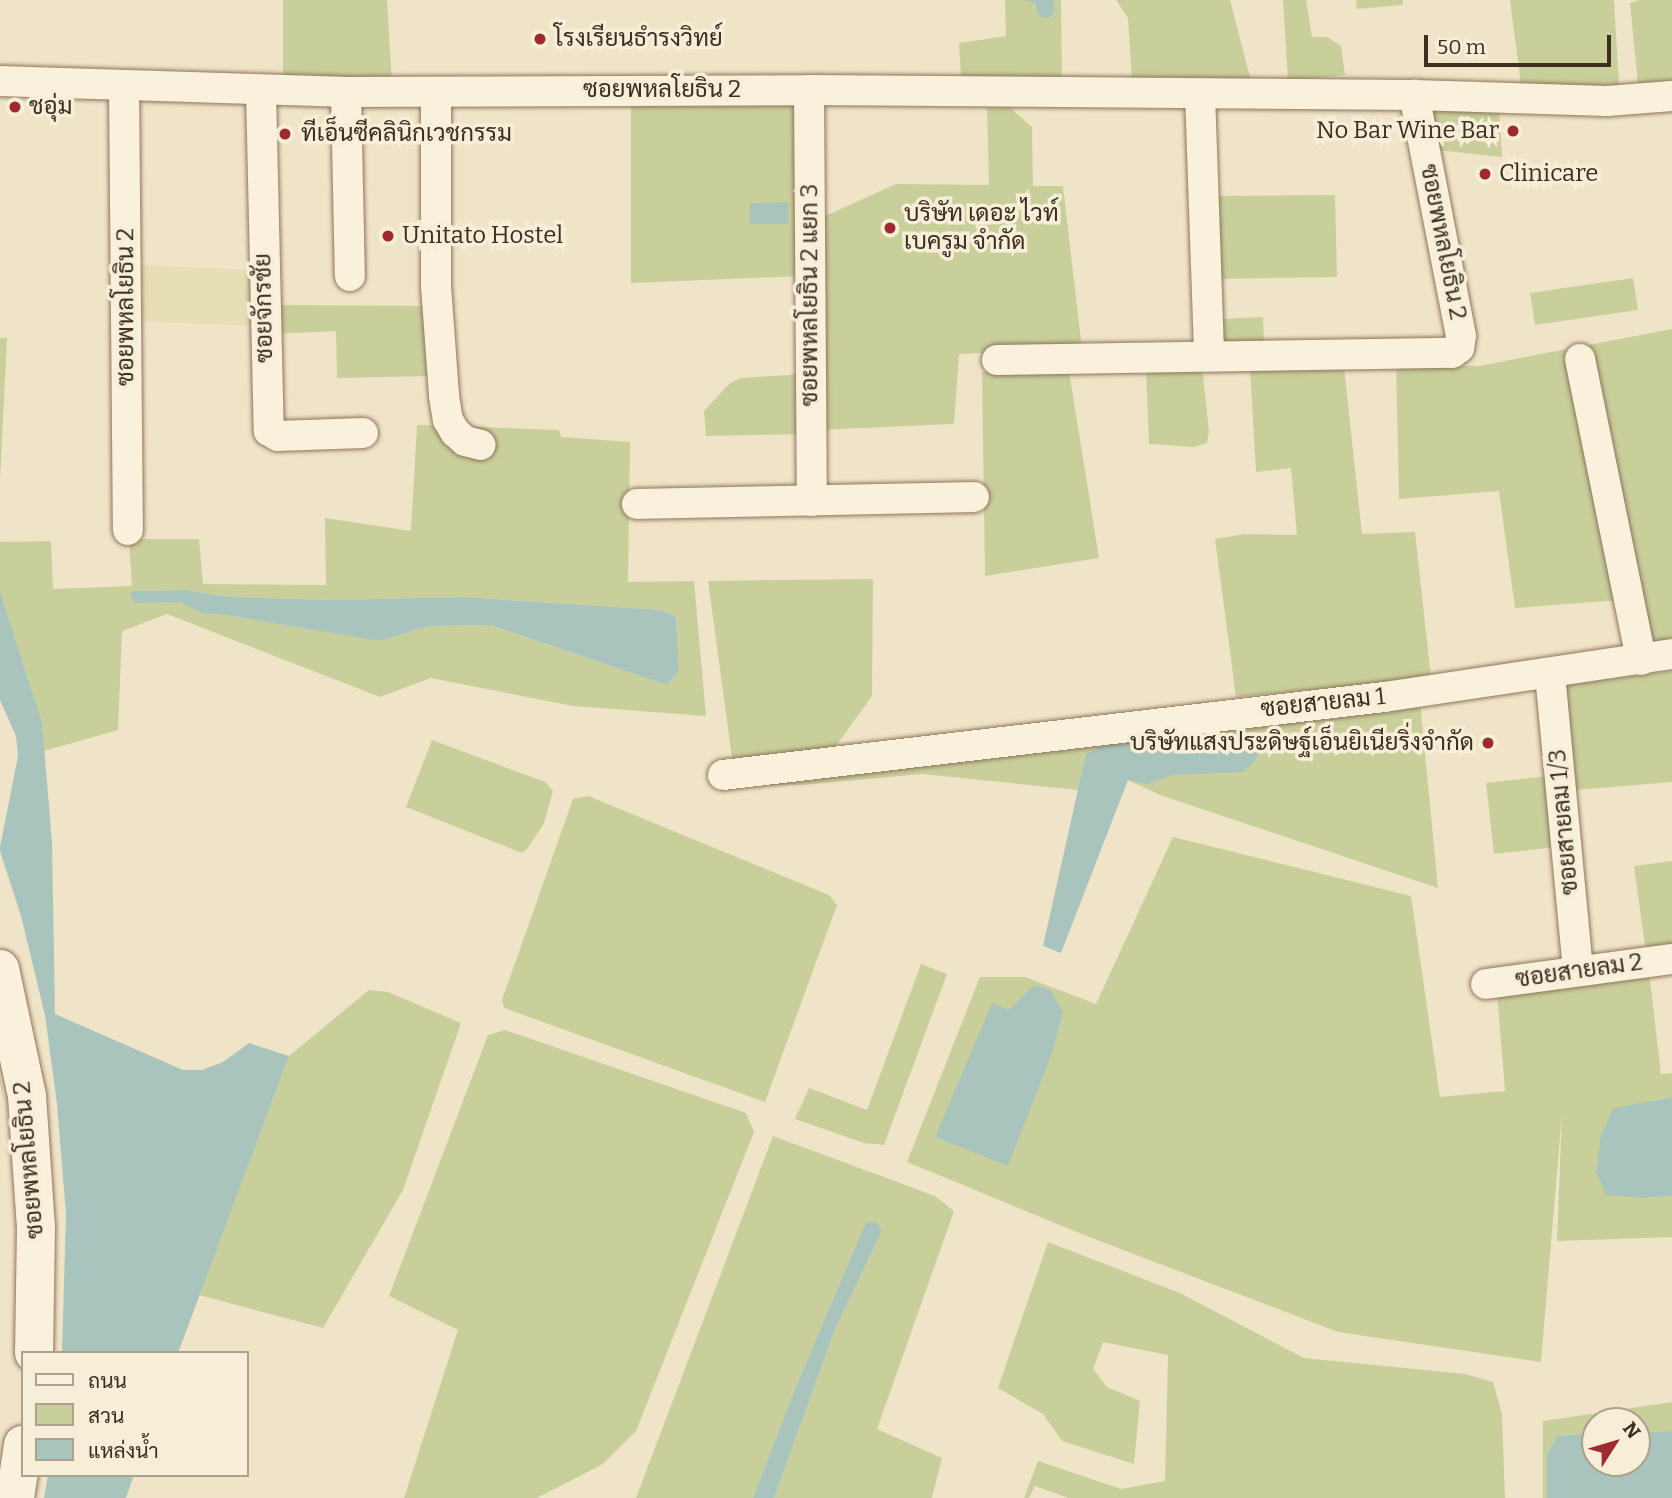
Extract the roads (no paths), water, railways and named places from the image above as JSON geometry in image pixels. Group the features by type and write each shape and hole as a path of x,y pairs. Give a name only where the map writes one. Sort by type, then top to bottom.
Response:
{"street":[{"name":"ซอยพหลโยธิน 2","path":"0,80 346,92 808,90 1414,95 1607,101 1672,96"},
{"name":"ซอยพหลโยธิน 2","path":"124,85 128,530"},
{"name":"ซอยจักรชัย","path":"261,90 269,431 278,436 363,433"},
{"name":"ซอยพหลโยธิน 2 แยก 3","path":"808,90 812,500"},
{"path":"346,92 350,276"},
{"path":"436,92 436,286 444,397 448,420 455,432 465,441 481,445"},
{"path":"1200,94 1209,355"},
{"name":"ซอยพหลโยธิน 2","path":"997,360 1452,353 1459,348 1461,337 1414,95"},
{"path":"1580,359 1641,660"},
{"path":"637,504 974,496"},
{"name":"ซอยสายลม 1","path":"723,775 1384,697 1672,654"},
{"name":"ซอยสายลม 1/3","path":"1550,674 1578,970"},
{"name":"ซอยสายลม 2","path":"1486,985 1578,970 1672,959"},
{"name":"ซอยพหลโยธิน 2","path":"0,970 27,1096 36,1227 34,1351"},
{"path":"15,1498 21,1458"}],"water":[{"path":"1023,0 1054,0 1054,13 1048,18 1041,17 1035,3"},
{"path":"788,202 788,224 750,224 750,203"},
{"path":"185,590 230,597 333,600 463,597 662,610 676,617 679,671 667,685 490,625 430,626 379,641 225,615 204,614 179,602 135,603 130,594 134,591"},
{"path":"0,591 42,722 52,842 55,1014 183,1070 202,1070 223,1062 249,1043 289,1056 179,1351 21,1351 21,1477 133,1477 126,1498 0,1498 15,1375 5,1104 0,1082 0,847 18,756 16,736 0,700"},
{"path":"1238,732 1256,740 1257,758 1244,772 1172,775 1147,784 1128,780 1061,953 1043,946 1086,754 1104,744"},
{"path":"1034,985 1050,990 1063,1011 1054,1048 1008,1166 935,1137 992,1003 1009,1010"},
{"path":"1672,1097 1672,1196 1644,1198 1606,1195 1596,1172 1601,1136 1613,1108"},
{"path":"866,1222 877,1222 882,1231 836,1327 774,1498 753,1498 792,1396"},
{"path":"1672,1431 1672,1498 1547,1498 1547,1454 1557,1436 1581,1434 1581,1477 1651,1477 1651,1432"}],"place":[{"name":"โรงเรียนธำรงวิทย์","path":"540,39"},
{"name":"ชอุ่ม","path":"15,107"},
{"name":"No Bar Wine Bar","path":"1513,131"},
{"name":"ทีเอ็นซีคลินิกเวชกรรม","path":"285,134"},
{"name":"Clinicare","path":"1485,174"},
{"name":"บริษัท เดอะ ไวท์ เบครูม จำกัด","path":"890,228"},
{"name":"Unitato Hostel","path":"388,236"},
{"name":"บริษัทแสงประดิษฐ์เอ็นยิเนียริ่งจำกัด","path":"1488,743"}]}
